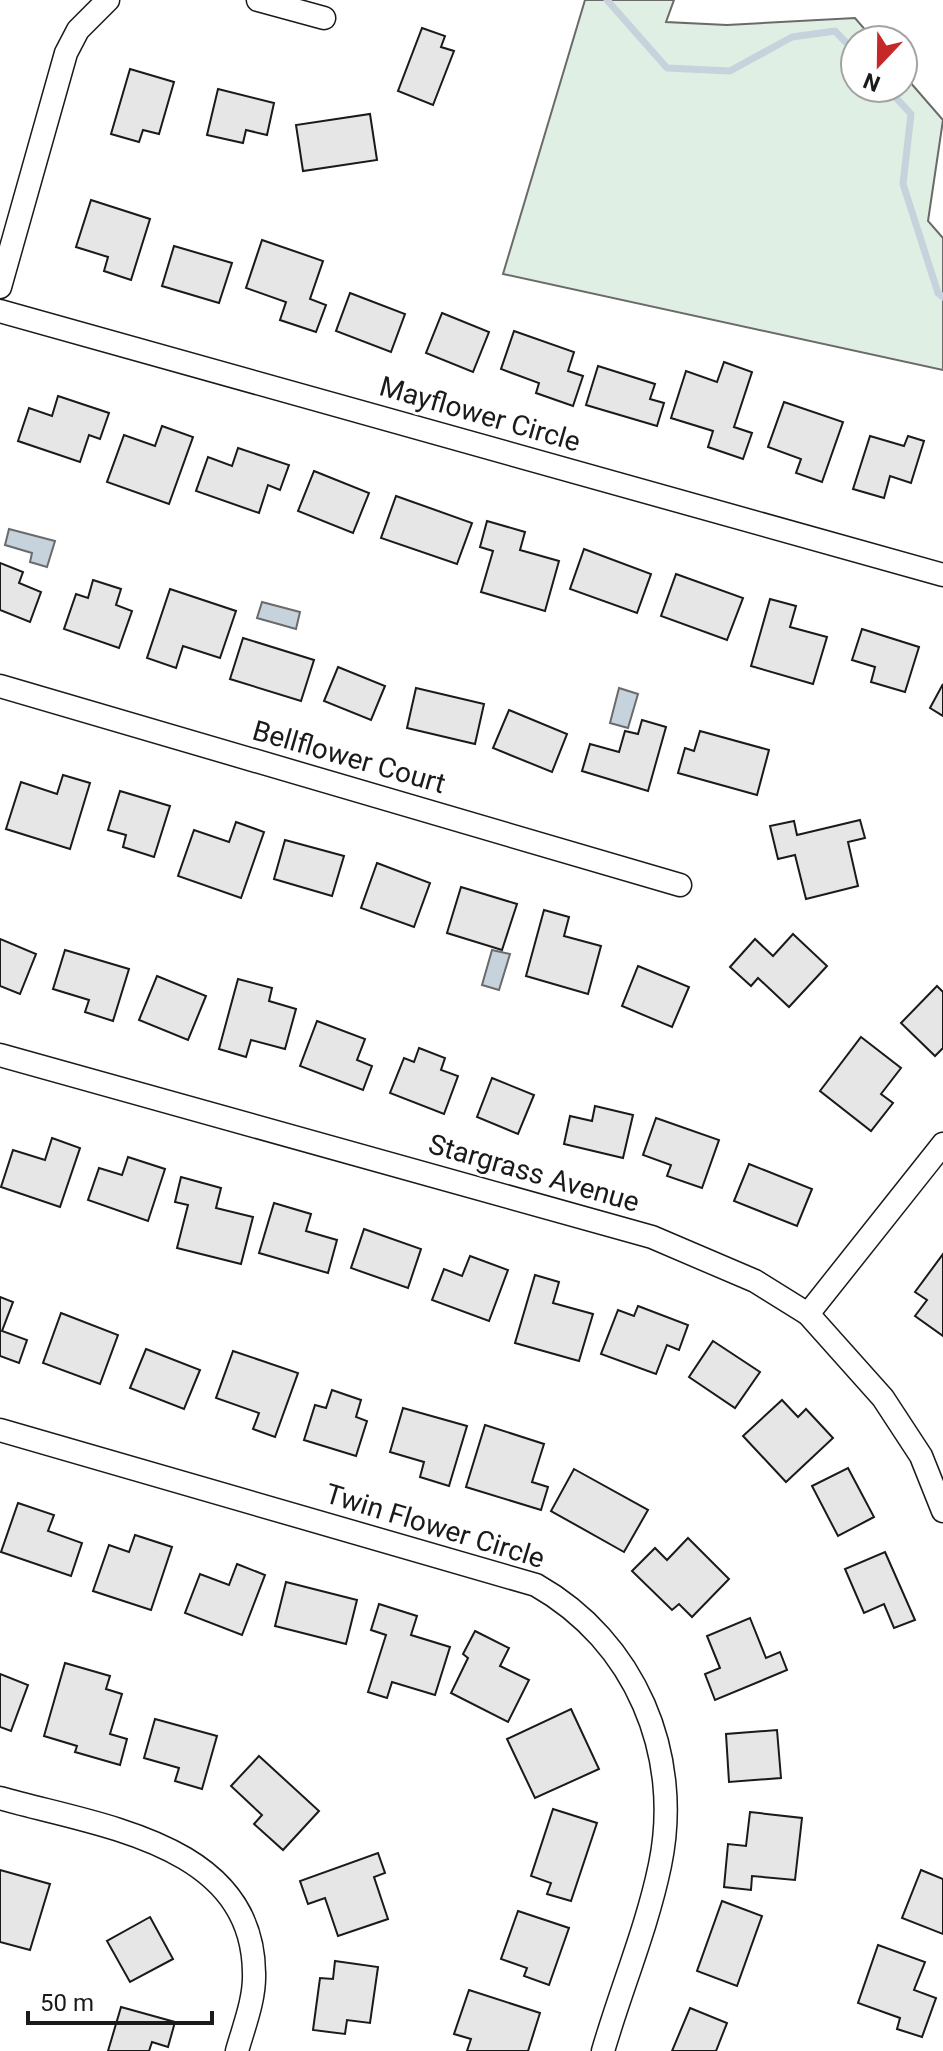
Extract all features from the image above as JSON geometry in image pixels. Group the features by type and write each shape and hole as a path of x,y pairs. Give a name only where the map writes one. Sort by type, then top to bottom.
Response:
{"street":[{"path":"0,287 66,53 78,30 108,0"},
{"path":"258,0 324,18"},
{"name":"Mayflower Circle","path":"0,311 943,575"},
{"name":"Bellflower Court","path":"0,686 680,885"},
{"name":"Stargrass Avenue","path":"0,1055 652,1237 755,1281 808,1314 883,1398 921,1456 943,1511"},
{"path":"808,1314 943,1144"},
{"name":"Twin Flower Circle","path":"0,1430 536,1585 562,1600 591,1624 634,1680 648,1713 659,1744 666,1821 660,1865 603,2051"},
{"path":"0,1798 157,1843 188,1858 217,1879 239,1909 250,1940 255,1975 237,2051"}],"green space":[{"path":"585,0 674,0 666,22 727,25 855,18 860,24 839,24 839,104 919,104 919,92 943,120 928,221 943,238 943,370 503,274"}],"shaded area":[{"path":"9,529 55,541 47,567 30,562 32,553 5,545"},
{"path":"262,602 300,612 296,629 257,618"},
{"path":"619,688 638,694 628,728 610,723"},
{"path":"492,950 510,954 499,990 482,985"}],"building":[{"path":"422,28 445,36 441,47 454,51 433,105 398,91"},
{"path":"130,69 174,82 159,134 143,130 139,142 111,134"},
{"path":"218,89 274,103 267,135 246,130 243,143 207,135"},
{"path":"370,114 377,160 303,171 296,125"},
{"path":"91,200 150,219 131,280 104,271 108,257 76,247"},
{"path":"262,240 323,261 310,299 326,305 316,332 280,320 286,302 246,288"},
{"path":"174,246 232,263 219,303 162,286"},
{"path":"350,293 405,314 391,352 336,331"},
{"path":"442,313 489,332 473,372 426,353"},
{"path":"514,331 574,352 568,371 583,376 573,406 536,393 539,383 501,369"},
{"path":"724,362 752,372 734,427 752,433 743,459 708,447 713,431 671,418 686,371 717,382"},
{"path":"598,366 655,384 650,399 664,403 657,426 586,405"},
{"path":"58,396 109,413 100,439 89,435 80,462 18,441 29,408 52,416"},
{"path":"784,402 843,422 822,482 796,473 801,459 768,447"},
{"path":"162,426 193,437 169,504 107,482 124,435 155,446"},
{"path":"870,436 904,446 908,436 924,441 911,483 890,476 884,498 853,489"},
{"path":"238,448 289,465 280,490 268,485 259,513 196,491 208,457 232,466"},
{"path":"314,471 369,493 353,533 298,511"},
{"path":"396,496 472,523 457,564 381,538"},
{"path":"487,521 525,532 520,550 559,561 545,611 481,592 493,551 480,547"},
{"path":"584,549 651,574 637,613 570,589"},
{"path":"0,563 23,572 19,583 41,592 30,622 0,610"},
{"path":"676,574 743,598 727,640 661,616"},
{"path":"93,580 121,589 116,605 132,611 119,648 64,629 76,594 88,598"},
{"path":"170,589 236,611 220,658 183,646 176,668 147,658"},
{"path":"770,599 796,606 790,627 827,637 813,684 751,666"},
{"path":"862,629 919,647 905,692 871,682 875,667 852,660"},
{"path":"243,638 314,660 301,701 230,679"},
{"path":"338,667 385,686 371,720 324,701"},
{"path":"943,684 943,716 930,708"},
{"path":"416,688 484,704 475,744 407,728"},
{"path":"509,710 567,734 552,772 493,748"},
{"path":"642,720 666,727 648,791 582,771 590,744 619,752 625,731 638,734"},
{"path":"700,731 769,750 757,795 678,773 685,748 694,751"},
{"path":"63,775 90,783 70,849 6,829 21,782 57,794"},
{"path":"120,791 170,806 154,857 123,847 126,835 108,830"},
{"path":"860,820 865,838 848,842 858,886 806,899 795,855 778,859 770,826 794,821 797,835"},
{"path":"236,822 264,832 241,898 178,876 194,830 229,842"},
{"path":"285,840 344,856 332,896 274,879"},
{"path":"377,863 430,883 414,927 361,908"},
{"path":"461,887 517,904 502,950 447,933"},
{"path":"544,910 569,917 564,936 601,946 588,994 526,976"},
{"path":"793,934 827,966 789,1007 758,978 751,986 730,967 755,939 773,956"},
{"path":"0,939 36,954 20,994 0,986"},
{"path":"65,950 129,969 113,1021 85,1012 89,1000 53,989"},
{"path":"638,966 689,987 672,1027 622,1006"},
{"path":"157,976 206,996 188,1040 139,1020"},
{"path":"238,979 272,988 269,1001 296,1009 285,1049 251,1040 246,1057 219,1049"},
{"path":"937,986 943,992 943,1048 935,1056 901,1023"},
{"path":"317,1021 365,1039 357,1060 372,1066 363,1090 300,1066"},
{"path":"861,1037 901,1068 881,1094 893,1103 871,1131 820,1091"},
{"path":"419,1048 445,1058 441,1070 458,1076 444,1114 390,1093 404,1058 414,1062"},
{"path":"492,1078 534,1095 518,1134 477,1117"},
{"path":"595,1106 633,1115 623,1158 564,1144 570,1116 592,1121"},
{"path":"656,1118 719,1140 702,1188 667,1176 671,1165 643,1155"},
{"path":"52,1138 80,1148 60,1207 1,1187 13,1150 45,1160"},
{"path":"128,1157 165,1169 148,1221 88,1200 99,1168 122,1175"},
{"path":"749,1164 812,1189 797,1226 734,1201"},
{"path":"181,1177 221,1188 216,1208 253,1217 241,1264 177,1248 188,1205 175,1202"},
{"path":"274,1203 311,1214 306,1231 337,1240 328,1273 259,1253"},
{"path":"364,1229 421,1249 408,1288 351,1268"},
{"path":"943,1254 943,1336 915,1316 927,1300 915,1292"},
{"path":"470,1256 508,1270 489,1321 432,1300 444,1269 462,1276"},
{"path":"535,1275 559,1282 553,1303 593,1314 579,1361 515,1343"},
{"path":"0,1297 13,1302 2,1331 27,1340 19,1363 0,1356"},
{"path":"638,1306 688,1325 679,1350 667,1345 656,1374 601,1354 618,1310 634,1316"},
{"path":"61,1313 118,1335 100,1384 43,1363"},
{"path":"713,1341 760,1372 735,1408 689,1377"},
{"path":"146,1349 200,1370 184,1409 130,1388"},
{"path":"233,1351 298,1373 275,1437 253,1429 259,1413 216,1398"},
{"path":"332,1390 361,1400 356,1417 367,1421 356,1456 304,1440 315,1405 326,1408"},
{"path":"782,1400 798,1417 806,1409 833,1438 786,1482 743,1436"},
{"path":"403,1408 467,1426 449,1486 420,1477 424,1462 390,1452"},
{"path":"485,1425 544,1444 532,1482 548,1487 541,1510 466,1487"},
{"path":"848,1468 874,1517 838,1536 812,1486"},
{"path":"574,1469 648,1510 624,1552 551,1511"},
{"path":"18,1503 54,1515 48,1531 82,1543 71,1576 1,1552"},
{"path":"135,1535 172,1547 151,1610 93,1591 109,1545 129,1552"},
{"path":"688,1538 729,1579 692,1617 679,1604 672,1610 632,1571 655,1548 667,1560"},
{"path":"885,1552 915,1620 894,1628 884,1604 864,1613 845,1569"},
{"path":"237,1564 265,1575 242,1635 185,1613 200,1574 229,1585"},
{"path":"286,1582 357,1600 346,1644 275,1626"},
{"path":"379,1604 417,1616 411,1635 450,1647 435,1695 392,1682 387,1698 368,1692 386,1635 371,1630"},
{"path":"750,1618 766,1658 780,1652 787,1670 715,1700 705,1674 720,1668 707,1636"},
{"path":"475,1631 509,1648 500,1666 529,1680 508,1722 451,1693 468,1658 463,1654"},
{"path":"65,1663 110,1676 106,1689 122,1694 110,1734 127,1739 120,1765 75,1752 77,1746 44,1736"},
{"path":"0,1674 28,1685 11,1731 0,1727"},
{"path":"571,1709 599,1769 535,1798 507,1739"},
{"path":"155,1719 217,1736 202,1789 175,1781 179,1768 144,1758"},
{"path":"777,1730 781,1778 729,1782 726,1734"},
{"path":"259,1756 319,1811 283,1850 254,1824 262,1815 231,1786"},
{"path":"553,1809 597,1823 571,1901 547,1894 551,1883 531,1876"},
{"path":"750,1812 802,1818 795,1880 752,1876 751,1890 724,1887 728,1844 746,1846"},
{"path":"378,1853 385,1873 374,1877 388,1919 338,1936 325,1898 308,1904 300,1881"},
{"path":"0,1870 50,1884 30,1950 0,1942"},
{"path":"921,1870 943,1879 943,1934 902,1918"},
{"path":"722,1901 762,1916 737,1986 697,1971"},
{"path":"518,1911 569,1928 549,1985 524,1976 527,1968 501,1959"},
{"path":"150,1917 173,1959 130,1982 107,1941"},
{"path":"878,1945 925,1962 914,1990 936,1998 922,2037 897,2029 900,2018 858,2003"},
{"path":"335,1961 378,1967 370,2023 347,2020 345,2034 313,2030 320,1978 333,1979"},
{"path":"469,1990 540,2013 528,2051 467,2051 471,2039 454,2034"},
{"path":"121,2007 175,2022 168,2047 152,2042 149,2051 108,2051"},
{"path":"690,2008 727,2023 716,2051 672,2051"}],"waterway":[{"path":"607,0 667,68 730,71 792,37 835,31 839,35"},
{"path":"902,104 911,114 903,184 938,293 943,297"}]}
